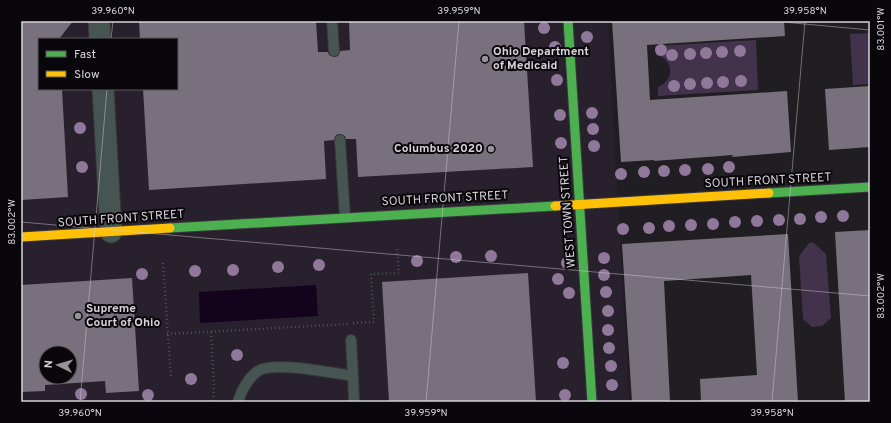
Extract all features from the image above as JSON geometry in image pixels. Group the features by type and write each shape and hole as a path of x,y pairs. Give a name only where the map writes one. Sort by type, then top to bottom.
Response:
{"street":[{"path":"99,21 100,38"},
{"name":"WEST TOWN STREET","path":"568,21 592,402"},
{"path":"103,90 112,232"},
{"name":"SOUTH FRONT STREET","path":"21,237 870,187"}],"lane":[{"path":"332,21 334,51"},
{"path":"340,140 345,217"},
{"path":"351,340 354,400"},
{"path":"238,402 246,382 258,371 273,366 353,376"}],"path":[{"path":"167,334 374,322 371,274 399,273 397,249"},
{"path":"163,263 171,379"},
{"path":"211,332 214,387 213,402"}],"shaded area":[{"path":"21,21 608,21 629,402 21,402"},
{"path":"870,33 870,84 853,85 850,34"},
{"path":"756,40 758,90 658,96 658,87 664,84 667,80 670,75 670,70 666,61 662,57 656,55 655,46"},
{"path":"810,242 814,243 826,254 831,318 822,326 812,327 803,319 799,256"},
{"path":"316,285 318,316 200,323 199,292"}],"building":[{"path":"21,21 73,21 60,38 38,38 38,90 62,90 68,197 21,200"},
{"path":"139,21 316,21 318,52 328,52 329,55 334,57 338,56 340,51 350,50 349,21 524,21 533,167 358,177 356,139 346,139 345,136 340,134 336,135 334,140 324,141 326,179 149,190 143,90 178,90 178,38 140,38"},
{"path":"612,21 784,21 785,36 647,45 650,100 787,91 791,152 732,157 733,155 621,162"},
{"path":"870,86 870,147 829,150 825,89"},
{"path":"870,230 870,402 845,402 835,232"},
{"path":"788,234 798,402 701,402 700,379 757,375 751,275 664,281 670,402 632,402 622,244"},
{"path":"528,273 536,402 389,402 382,282"},
{"name":"Supreme Court of Ohio","path":"132,278 139,391 106,393 105,381 78,383 78,345 38,345 38,385 45,385 45,391 21,392 21,285"}],"traffic: fast":[{"path":"568,21 592,402"},
{"path":"769,193 870,187"},
{"path":"170,228 555,206"}],"traffic: slow":[{"path":"555,206 769,193"},
{"path":"21,237 170,228"}],"place":[{"name":"Ohio Department of Medicaid","path":"485,59"},
{"name":"Columbus 2020","path":"491,149"},
{"name":"Supreme Court of Ohio","path":"78,316"}]}
